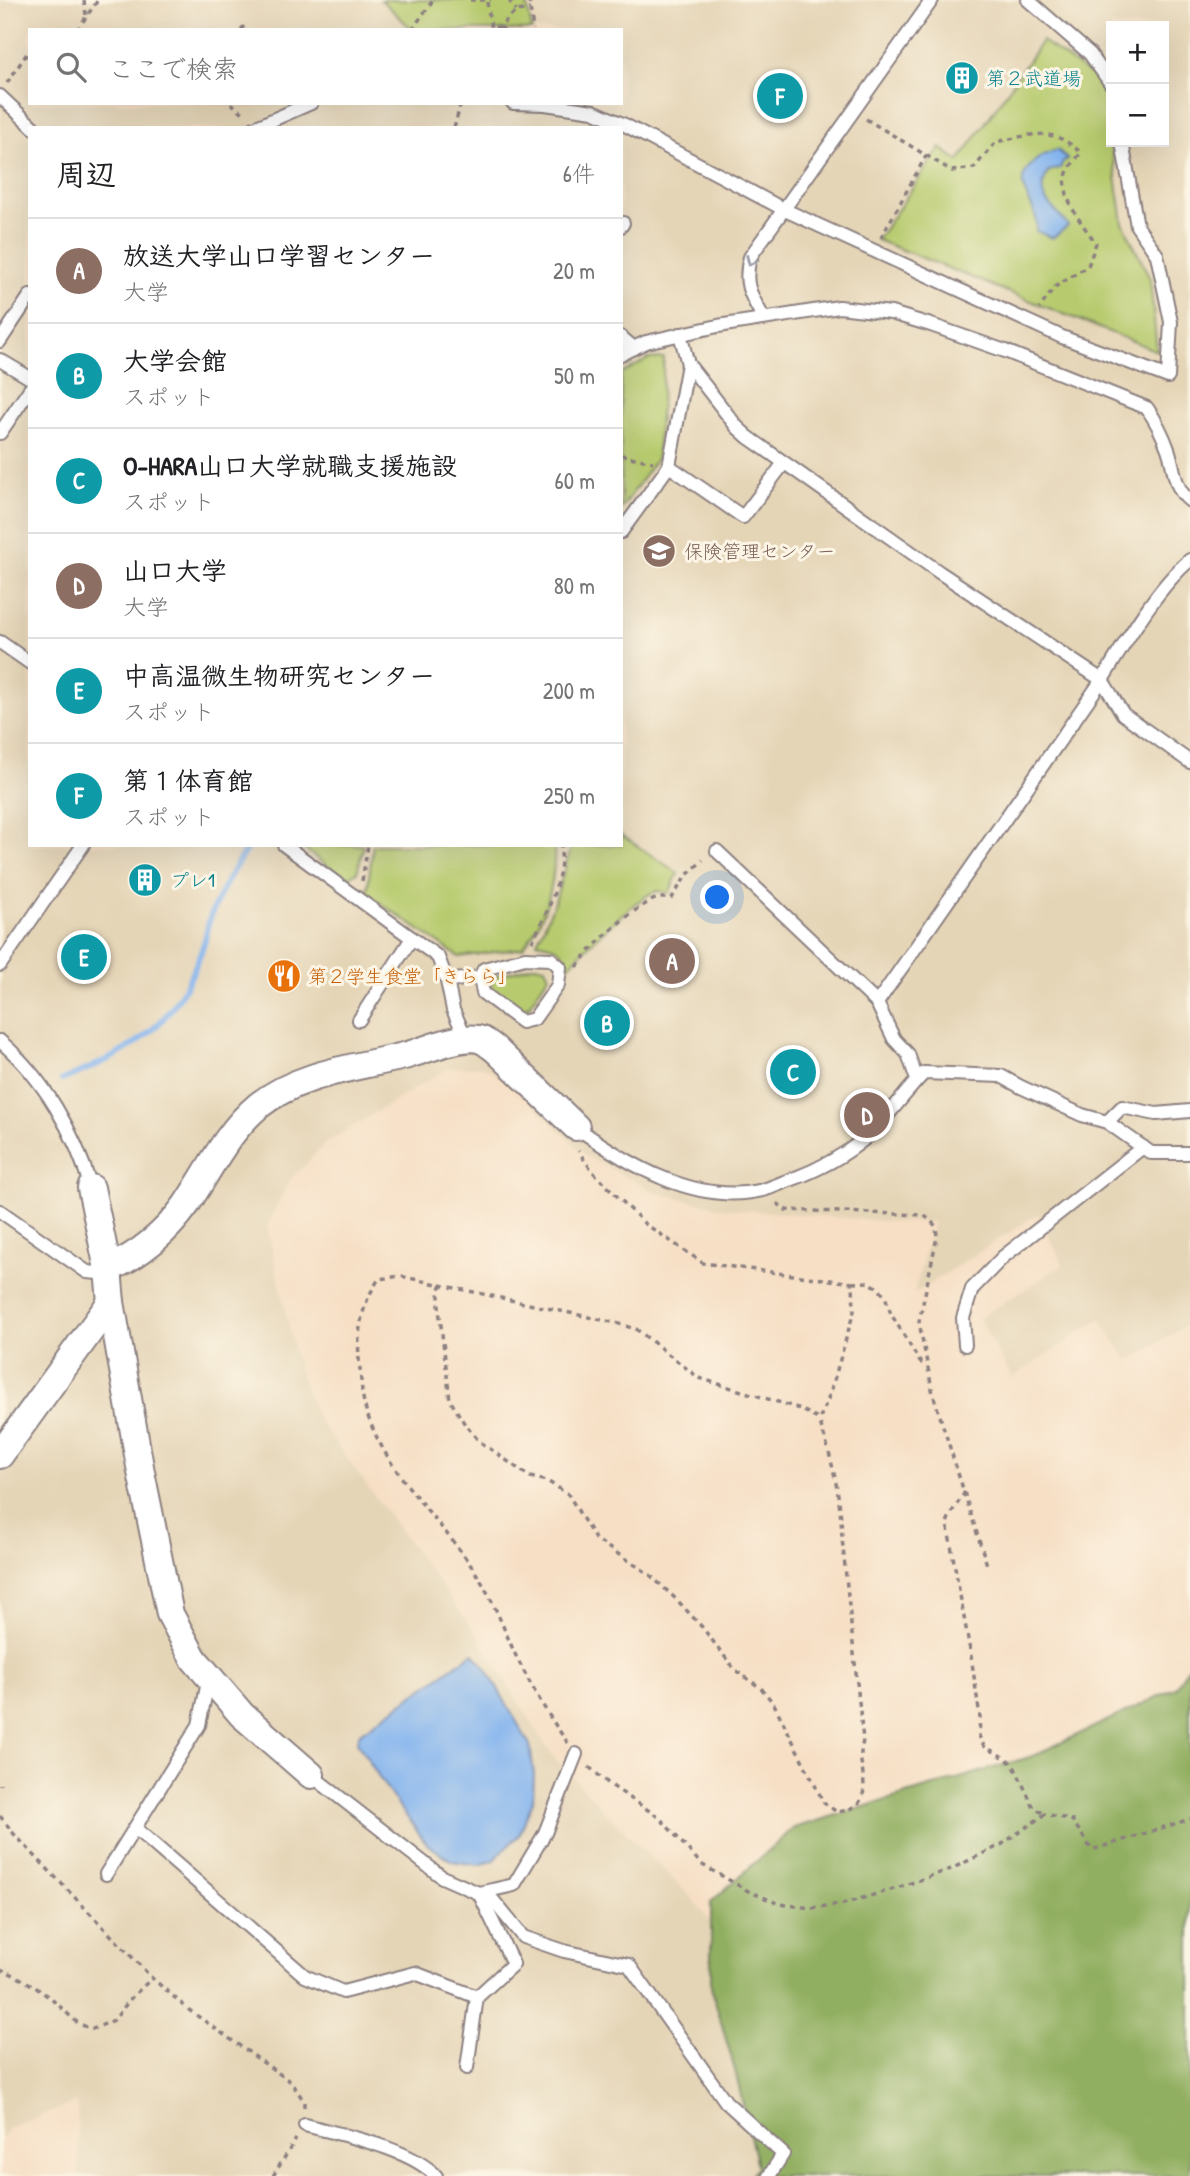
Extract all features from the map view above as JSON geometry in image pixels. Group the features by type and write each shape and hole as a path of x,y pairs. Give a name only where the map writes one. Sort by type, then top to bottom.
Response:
{"street":[{"path":"108,1269 130,1259 162,1234 186,1205 205,1171 234,1130 259,1105 295,1083 466,1038 480,1040 495,1049 576,1127"},
{"path":"91,1188 108,1269 111,1302 141,1472 170,1614 194,1659 242,1715 311,1774"},
{"path":"0,1455 111,1302"}],"lane":[{"path":"762,317 748,290 746,273 750,257 932,0"},
{"path":"1028,0 1090,54 1106,77"},
{"path":"0,95 32,126"},
{"path":"259,126 306,105"},
{"path":"552,105 593,111 625,125 785,210 1035,325 1168,377 1171,323 1157,255 1137,226 1123,147"},
{"path":"0,341 28,299"},
{"path":"623,353 646,342 762,317 839,307 891,313 1005,351 1147,408 1169,451 1175,481 1190,501"},
{"path":"680,334 688,364 737,427 939,572 1102,680 1123,714 1190,762"},
{"path":"623,339 634,348"},
{"path":"0,360 28,377"},
{"path":"623,529 668,466 688,364"},
{"path":"0,433 28,392"},
{"path":"668,466 743,517 784,463"},
{"path":"877,1003 1102,680 1126,641 1175,572 1190,560"},
{"path":"0,642 28,662"},
{"path":"0,965 82,847"},
{"path":"287,847 438,957 447,981 453,1010 466,1038"},
{"path":"718,851 877,1003 894,1039 908,1054 917,1080"},
{"path":"359,1020 412,938"},
{"path":"524,958 551,959 561,967 558,985 534,1019 522,1021 483,993 480,977 484,969 524,958"},
{"path":"447,981 480,977"},
{"path":"0,1041 22,1059 57,1110 82,1158 91,1188"},
{"path":"576,1127 607,1150 670,1181 702,1190 732,1193 762,1190 816,1170 863,1140 924,1073 1001,1076 1082,1115 1107,1122 1151,1153 1190,1153"},
{"path":"1107,1122 1122,1107 1156,1114 1190,1111"},
{"path":"965,1345 963,1318 972,1289 1003,1256 1143,1147"},
{"path":"0,1211 87,1272 98,1273 108,1269"},
{"path":"106,1874 199,1725 209,1677"},
{"path":"479,1893 514,1885 545,1833 576,1754"},
{"path":"311,1774 442,1877 492,1899 523,1937 564,1951 629,1965 726,2102 783,2154 769,2176"},
{"path":"135,1828 305,1976 343,1992 415,1973 477,1997"},
{"path":"467,2068 477,1997 513,1964 479,1893"},
{"path":"305,2125 400,2153 436,2176"}],"path":[{"path":"84,0 86,18"},
{"path":"78,28 98,0"},
{"path":"413,28 433,0"},
{"path":"470,0 489,1 489,28"},
{"path":"509,0 516,11"},
{"path":"529,0 533,28"},
{"path":"502,28 516,11 530,9"},
{"path":"242,28 246,23"},
{"path":"0,95 28,52"},
{"path":"455,126 460,105"},
{"path":"853,112 952,171 974,168 996,142 1045,134 1068,141 1081,153 1066,174 1066,194 1096,243 1088,266 1055,287 1040,306 1035,325"},
{"path":"874,251 927,154"},
{"path":"623,455 668,466"},
{"path":"359,899 368,847"},
{"path":"524,958 548,909 560,869 561,847"},
{"path":"558,985 575,970 587,952 653,899 672,898 697,864 718,851"},
{"path":"576,1127 572,1133 580,1156 644,1223 703,1263 853,1283 868,1282 885,1296 891,1314 919,1362 926,1366"},
{"path":"762,1190 786,1210 924,1216 931,1219 936,1226 937,1237 919,1322 926,1366 988,1568"},
{"path":"819,1420 801,1409 699,1378 636,1329 400,1276 379,1279 363,1307 358,1345 364,1405 375,1434 393,1465 485,1587 517,1657 552,1721 576,1754 609,1784 660,1818 701,1864 750,1892 780,1904 811,1908 842,1904 951,1869 1000,1846 1045,1814"},
{"path":"442,1284 439,1291 439,1309 450,1400 466,1426 479,1441 530,1477 547,1481 568,1494 594,1539 649,1574 677,1600 735,1670 761,1688 775,1704 824,1802 838,1812 854,1808 862,1800 865,1782 861,1759 863,1740 840,1503 819,1420 830,1394 854,1311 853,1283"},
{"path":"965,1492 947,1523 971,1656 980,1717 979,1736 984,1746 1008,1760 1015,1768 1034,1808 1045,1814 1072,1820 1091,1850 1190,1819"},
{"path":"0,1816 14,1834 152,1978 189,2010 291,2082 304,2101 305,2125 273,2176"},
{"path":"0,1969 22,1978 58,2004 77,2024 93,2029 114,2020 131,1998 152,1978"}],"shaded area":[{"path":"0,0 1190,0 1190,1323 1129,1361 1100,1319 1012,1378 979,1318 1063,1265 1038,1214 914,1294 933,1222 897,1222 721,1208 655,1192 586,1156 515,1087 484,1067 449,1068 327,1142 289,1181 267,1226 298,1368 317,1418 470,1625 553,1756 691,1897 913,2176 79,2176 77,2102 8,2128 0,2140"}],"green space":[{"path":"381,0 526,0 532,28 411,28"},
{"path":"1042,41 1102,83 1106,110 1106,147 1112,147 1123,223 1150,279 1157,351 877,240 940,148 959,161"},
{"path":"664,358 657,458 623,506 623,373 648,359"},
{"path":"623,836 678,873 669,893 658,891 638,902 611,924 568,967 558,948 537,942 554,904 571,847 623,847"},
{"path":"302,847 363,847 357,872 345,879"},
{"path":"373,847 554,847 548,900 538,925 523,948 459,957 367,894"},
{"path":"536,965 545,967 549,975 528,1007 520,1009 496,993 491,977"},
{"path":"1190,1663 1190,2176 751,2176 757,2166 736,2074 711,1987 711,1902 794,1828 1033,1756 1176,1688"}],"water":[{"path":"1058,150 1068,160 1063,162 1060,168 1049,171 1042,189 1047,201 1068,226 1052,238 1036,231 1034,211 1023,188 1023,180 1036,161"},
{"path":"473,1653 486,1668 530,1745 534,1774 533,1801 519,1835 493,1861 478,1865 452,1861 427,1844 388,1791 357,1742 360,1733"}],"waterway":[{"path":"62,1080 132,1046 166,1016 192,973 214,907 249,847"}],"place":[{"name":"第２武道場","path":"962,78"},
{"name":"第１体育館","path":"780,96"},
{"name":"保険管理センター","path":"659,551"},
{"name":"プレ1","path":"145,880"},
{"name":"中高温微生物研究センター","path":"84,957"},
{"name":"放送大学山口学習センター","path":"672,961"},
{"name":"第２学生食堂「きらら」","path":"284,976"},
{"name":"大学会館","path":"607,1023"},
{"name":"O-HARA山口大学就職支援施設","path":"793,1072"},
{"name":"山口大学","path":"867,1115"}]}
